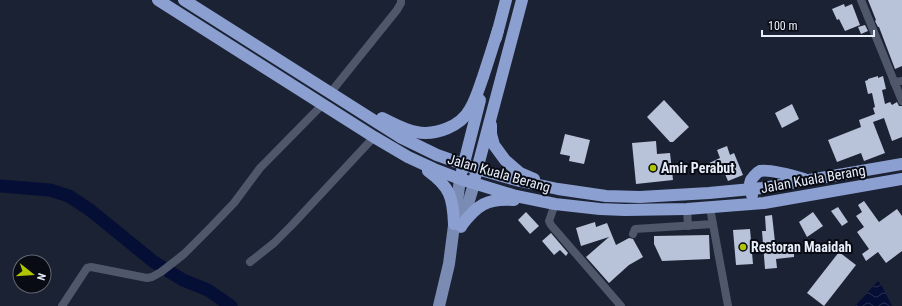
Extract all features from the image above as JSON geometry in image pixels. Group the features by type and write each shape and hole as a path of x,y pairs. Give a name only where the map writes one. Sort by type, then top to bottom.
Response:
{"highway":[{"name":"Jalan Kuala Berang","path":"158,0 408,157 460,179 516,196 555,204 600,209 626,210 710,208 764,203 902,179"},
{"name":"Jalan Kuala Berang","path":"184,0 400,137 437,155 463,165 520,181 558,189 606,196 633,197 709,193 762,188 902,164"},
{"path":"460,179 506,0"},
{"path":"474,184 522,0"},
{"path":"346,102 417,132 427,133 439,131 452,126 470,110 477,95 498,30"},
{"path":"491,116 491,134 494,145 505,160 520,173 558,189"},
{"path":"408,157 438,179 446,188 454,208 457,225 478,207 489,202 502,199 555,204"},
{"path":"764,203 753,197 750,189 750,182 755,174 761,171 774,172 810,180"}],"main road":[{"path":"439,306 457,225 460,179"},
{"path":"457,225 474,184"}],"street":[{"path":"331,92 397,10 401,0"},
{"path":"861,0 898,81 902,101"},
{"path":"62,306 87,268 91,267 147,278 161,272 174,262 224,214 260,168 323,104"},
{"path":"250,262 274,243 292,225 374,137"},
{"path":"555,204 549,221 551,225 621,306"},
{"path":"710,208 728,306"},
{"path":"687,209 688,226"},
{"path":"632,234 635,229 713,224"}],"water":[{"path":"878,281 892,306 855,306"}],"building":[{"path":"868,0 902,0 902,66 895,69"},
{"path":"844,4 845,7 852,4 860,25 845,31 839,19 837,20 832,9"},
{"path":"865,25 868,31 861,34 858,27"},
{"path":"878,76 878,78 883,76 886,89 882,90 885,104 890,102 892,105 897,102 899,106 902,106 902,137 892,141 884,118 873,122 885,153 864,161 861,153 837,162 828,140 861,127 859,120 875,114 872,93 868,94 865,81"},
{"path":"664,100 689,127 673,142 670,142 647,117"},
{"path":"792,104 799,119 782,128 775,113"},
{"path":"565,134 590,140 584,164 569,161 570,156 560,154"},
{"name":"Amir Perabut","path":"656,141 657,154 670,153 673,180 636,184 632,143"},
{"path":"727,146 730,155 734,153 743,175 728,181 722,167 709,173 705,165 720,158 717,150"},
{"path":"864,201 879,222 897,209 902,216 902,251 886,263 878,252 866,261 862,254 869,249 857,232 864,227 856,216 862,212 858,205"},
{"path":"838,207 848,222 842,226 831,211"},
{"path":"526,212 539,226 530,234 518,220"},
{"path":"813,212 823,226 807,237 799,222"},
{"path":"772,215 776,251 794,249 794,257 776,259 777,268 765,269 762,231 766,231 765,216"},
{"path":"595,222 596,227 607,223 616,245 629,238 633,239 643,257 629,265 609,283 586,257 609,237 581,246 576,228"},
{"name":"Restoran Maaidah","path":"750,229 753,264 736,265 733,230"},
{"path":"551,233 568,253 566,256 560,250 554,255 542,241"},
{"path":"709,235 710,259 662,261 654,244 654,236"},
{"path":"839,252 856,265 824,306 807,293"}],"waterway":[{"path":"0,186 50,190 69,196 90,210 154,262 183,280 208,290 231,306"}],"place":[{"name":"Amir Perabut","path":"653,168"},
{"name":"Restoran Maaidah","path":"743,247"}]}
